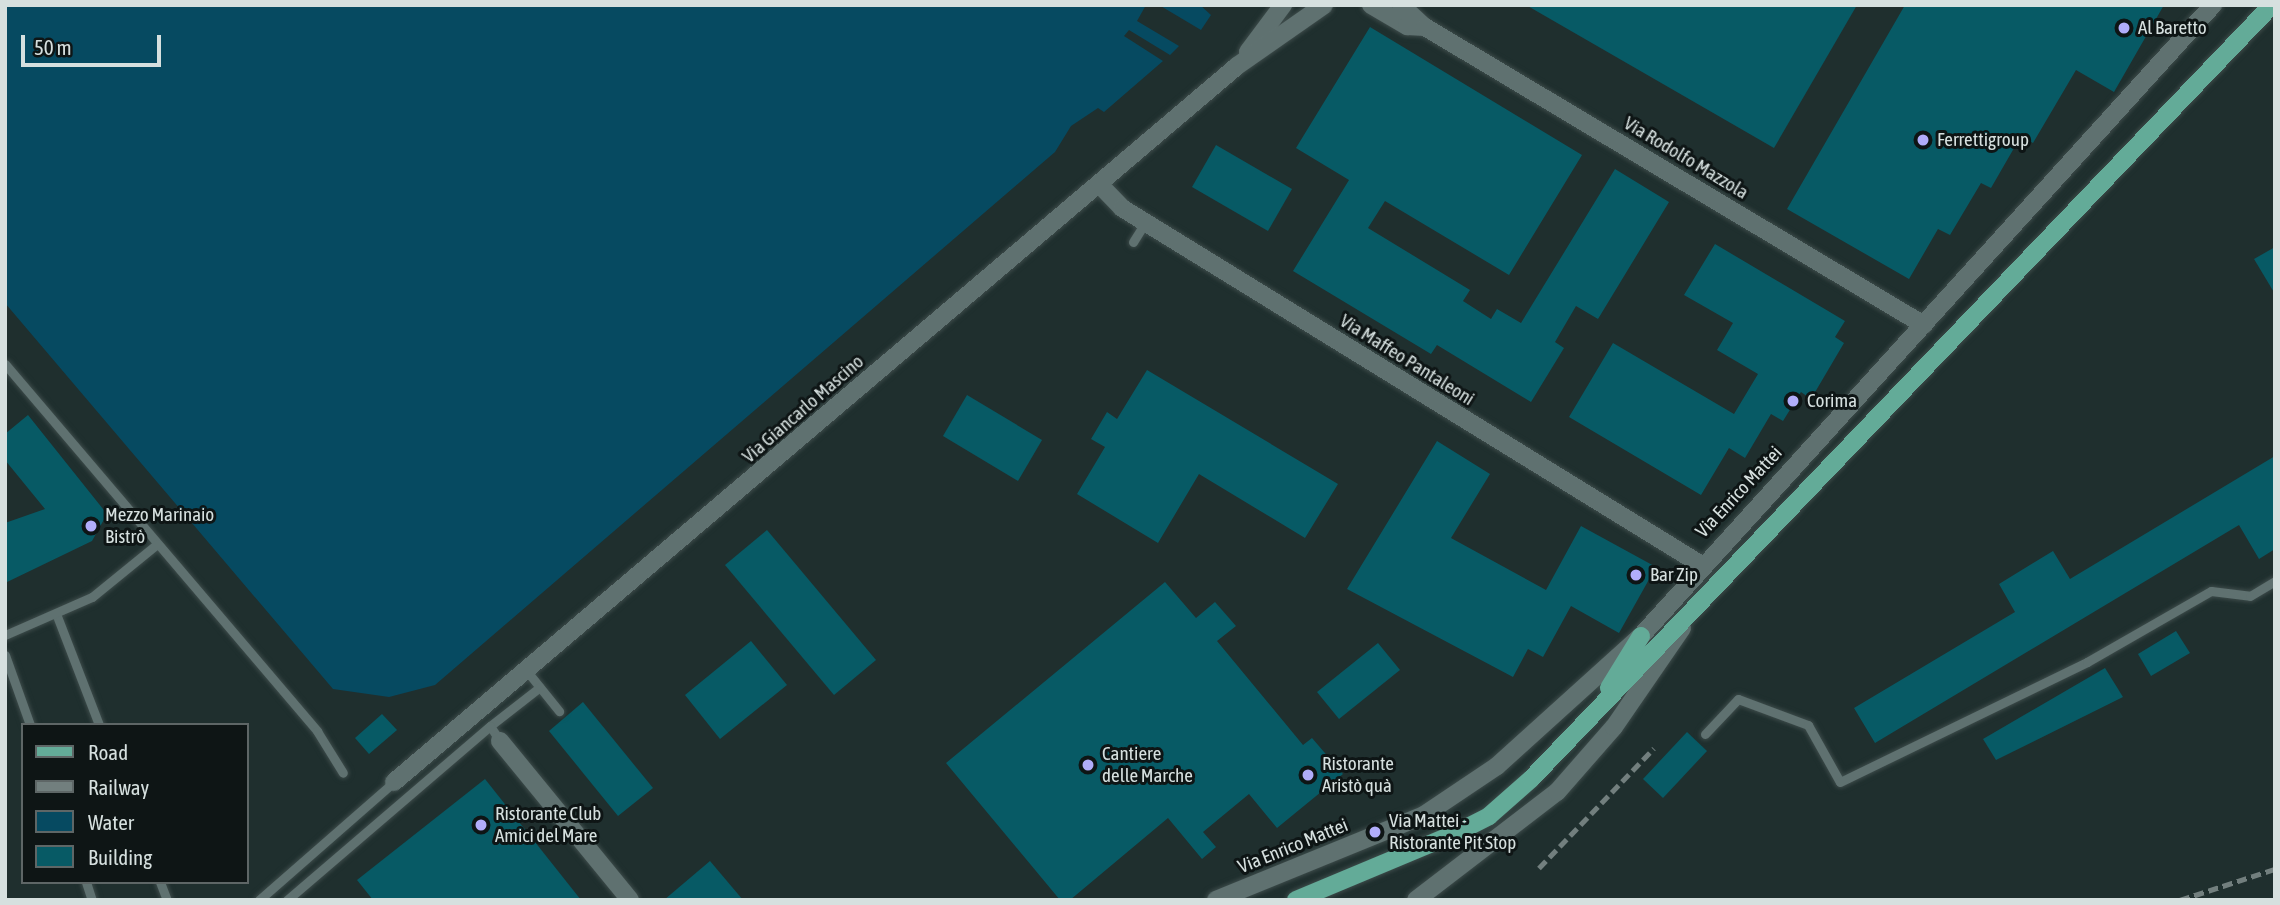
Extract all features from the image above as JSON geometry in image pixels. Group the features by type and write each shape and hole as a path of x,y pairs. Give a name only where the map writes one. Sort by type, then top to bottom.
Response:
{"main road":[{"path":"1296,900 1489,816 1693,612 2272,5"},
{"path":"1595,712 1641,636"}],"street":[{"name":"Via Giancarlo Mascino","path":"1237,66 1283,5"},
{"name":"Via Giancarlo Mascino","path":"394,782 1237,66 1324,5"},
{"name":"Via Rodolfo Mazzola","path":"1371,5 1407,26 1425,27"},
{"name":"Via Rodolfo Mazzola","path":"1401,5 1425,27 1924,325"},
{"name":"Via Enrico Mattei","path":"1216,900 1424,815 1462,793 1641,636 1700,564 1924,325 2213,5"},
{"name":"Via Maffeo Pantaleoni","path":"1099,184 1145,223 1700,564"},
{"path":"1416,900 1557,792 1630,705 1693,612"},
{"path":"495,733 630,900"}],"lane":[{"path":"1132,242 1145,223"},
{"path":"5,364 317,731 343,773"},
{"path":"5,635 57,616 157,544"},
{"path":"1705,734 1738,699 1808,724 1840,782 2087,662 2210,591 2250,596 2275,581"},
{"path":"57,616 98,723"},
{"path":"5,655 29,723"},
{"path":"526,670 559,711"},
{"path":"287,900 495,733 540,687"},
{"path":"260,900 394,782"}],"water":[{"path":"5,5 1146,5 1137,21 1179,46 1170,55 1129,30 1124,36 1163,61 1104,112 1098,108 1071,126 1055,152 435,685 389,697 333,689 5,303"},
{"path":"1159,5 1200,5 1211,15 1201,30"}],"building":[{"path":"1526,5 1857,5 1774,148"},
{"name":"Ferrettigroup","path":"1905,5 2164,5 2114,92 2076,70 2033,143 2021,136 1991,188 1981,183 1950,235 1938,229 1909,279 1787,209"},
{"path":"1370,27 1582,155 1509,275 1385,201 1368,228 1470,290 1463,301 1491,319 1497,309 1521,323 1615,169 1669,202 1598,319 1576,306 1555,342 1564,348 1531,402 1437,345 1431,354 1293,271 1349,180 1296,148"},
{"path":"1216,145 1292,189 1268,231 1192,187"},
{"path":"1715,244 1845,321 1835,337 1844,343 1811,399 1801,392 1783,421 1771,414 1745,458 1729,448 1701,495 1569,417 1613,343 1734,414 1758,374 1717,350 1733,323 1684,295"},
{"path":"2275,247 2275,294 2254,259"},
{"path":"1147,370 1338,484 1305,538 1199,474 1158,543 1077,494 1105,447 1091,439 1107,412 1117,419"},
{"path":"967,395 1042,440 1018,481 943,436"},
{"path":"28,415 107,514 92,541 5,583 5,523 45,509 5,460 5,434"},
{"path":"1437,441 1490,474 1451,538 1546,590 1581,526 1656,567 1619,633 1571,606 1543,657 1528,649 1513,677 1347,589"},
{"path":"2275,456 2275,549 2259,559 2239,525 1875,743 1854,708 2015,612 1999,584 2053,551 2070,579"},
{"path":"767,530 876,660 834,695 725,565"},
{"name":"Cantiere delle Marche","path":"1165,582 1196,618 1215,602 1236,626 1217,641 1303,745 1312,738 1343,774 1277,828 1249,794 1203,832 1216,847 1202,859 1168,818 1070,900 1060,900 946,763"},
{"path":"2176,631 2190,653 2151,676 2138,654"},
{"path":"751,641 787,685 720,739 685,695"},
{"path":"1378,643 1400,670 1339,719 1317,692"},
{"path":"2105,668 2123,697 1996,760 1983,739"},
{"path":"583,702 653,788 618,816 549,731"},
{"path":"382,714 397,730 369,754 355,738"},
{"path":"1687,732 1707,751 1663,798 1643,779"},
{"path":"485,779 581,900 373,900 357,880"},
{"path":"710,861 743,900 664,900"}],"railway":[{"path":"1539,868 1654,748"},
{"path":"2180,900 2275,869"}],"place":[{"name":"Al Baretto","path":"2124,28"},
{"name":"Ferrettigroup","path":"1923,140"},
{"name":"Corima","path":"1793,401"},
{"name":"Mezzo Marinaio Bistrò","path":"91,526"},
{"name":"Bar Zip","path":"1636,575"},
{"name":"Cantiere delle Marche","path":"1088,765"},
{"name":"Ristorante Aristò quà","path":"1308,775"},
{"name":"Ristorante Club Amici del Mare","path":"481,825"},
{"name":"Via Mattei - Ristorante Pit Stop","path":"1375,832"}]}
